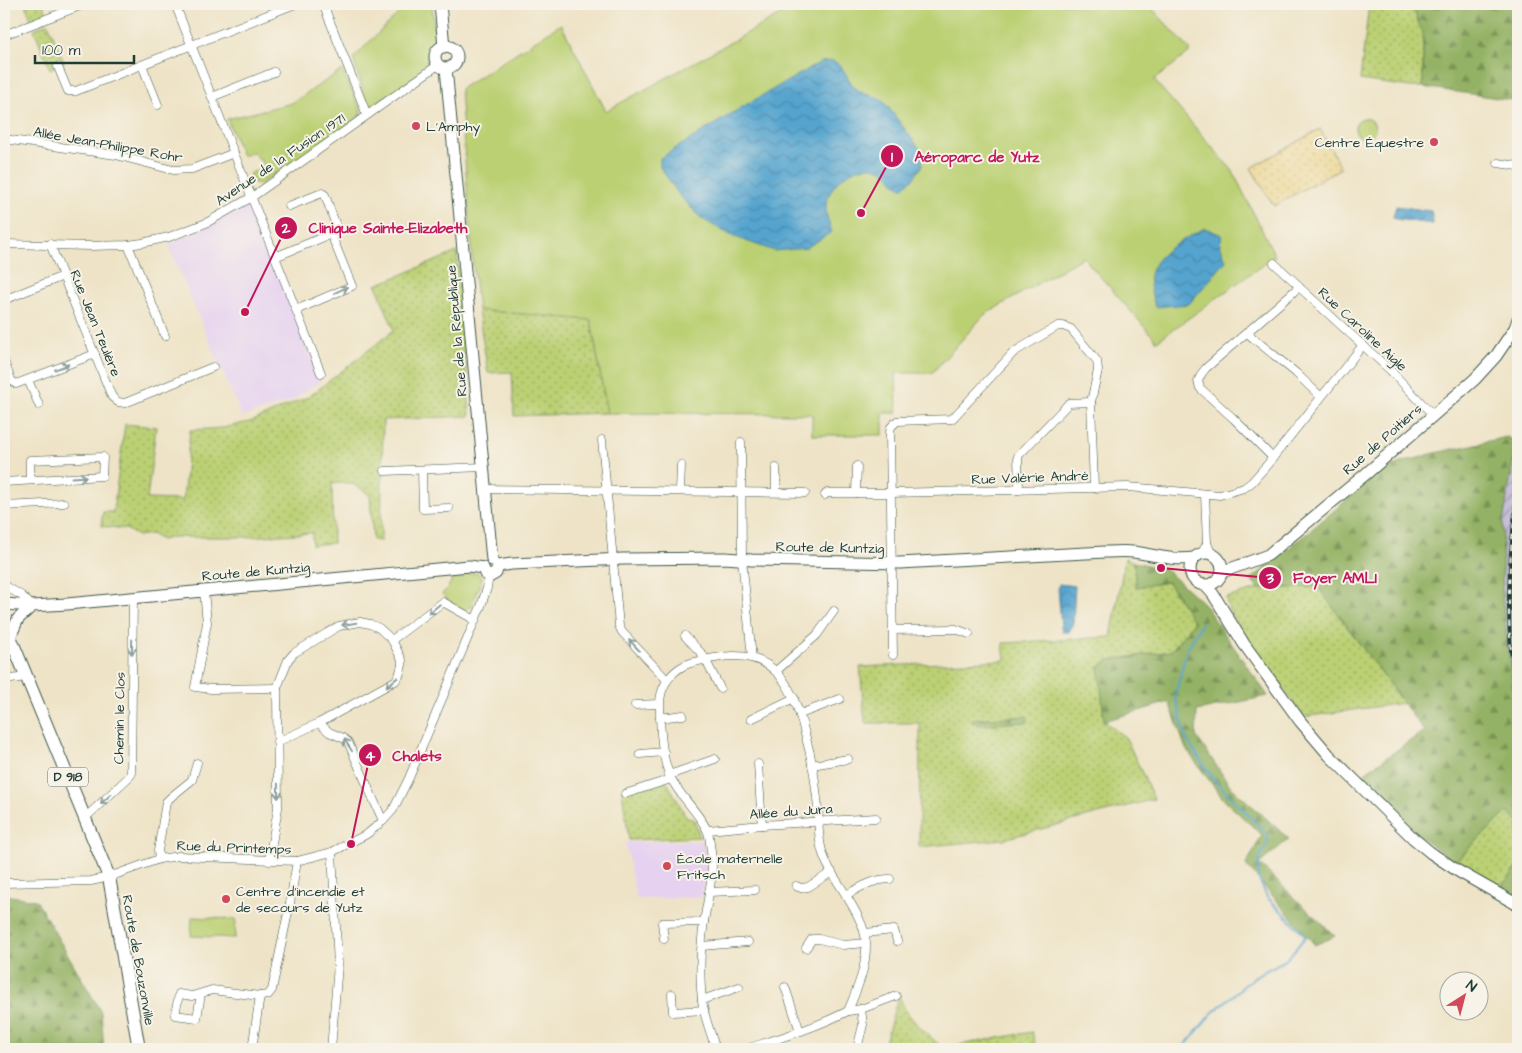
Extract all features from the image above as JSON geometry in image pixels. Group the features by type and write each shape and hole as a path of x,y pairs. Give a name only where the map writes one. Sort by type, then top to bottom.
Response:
{"main road":[{"name":"D 918","path":"4,620 109,877"},
{"name":"Route de Bouzonville","path":"109,877 139,1049"}],"street":[{"path":"4,35 85,4"},
{"path":"175,4 322,373"},
{"path":"58,67 66,88 72,92 76,91 295,4"},
{"path":"323,4 366,115"},
{"path":"440,4 444,47"},
{"path":"444,47 453,49 457,56 454,65 442,66 435,56 444,47"},
{"path":"142,65 158,105"},
{"name":"Avenue de la Fusion 1971","path":"4,244 128,245 156,240 187,231 206,223 252,197 366,115 442,66"},
{"name":"Rue de la République","path":"442,66 484,467 491,568"},
{"path":"212,97 274,72"},
{"name":"Allée Jean-Philippe Rohr","path":"4,139 116,155 171,170 192,169 234,153"},
{"path":"1498,163 1518,166"},
{"path":"276,257 338,231 325,195 322,193 289,206"},
{"path":"296,310 352,286 331,234"},
{"name":"Rue Jean Teulère","path":"50,244 112,397 118,402 125,403 214,367"},
{"path":"128,245 165,336"},
{"name":"Rue Caroline Aigle","path":"1274,263 1391,371 1433,415"},
{"path":"4,300 63,276"},
{"path":"1273,458 1200,388 1198,380 1206,368 1299,288"},
{"name":"Rue de Poitiers","path":"1220,576 1247,561 1268,555 1433,415 1474,379 1496,356 1515,328 1518,319"},
{"path":"893,655 890,432 897,421 952,419 1014,352 1058,326 1063,326 1071,329 1097,361 1098,370 1091,402 1094,488"},
{"path":"1247,333 1296,373 1321,397"},
{"name":"Rue Valérie André","path":"825,495 827,493 1149,488 1220,495 1244,488 1252,482 1363,345"},
{"path":"4,362 11,380 16,384 95,354"},
{"path":"28,380 39,405"},
{"path":"1019,490 1018,456 1069,403 1091,402"},
{"path":"602,440 619,626 622,632 668,680"},
{"path":"741,442 742,559 752,658"},
{"path":"4,482 102,476 103,457 30,460 30,480"},
{"path":"680,491 681,465"},
{"path":"856,466 856,493"},
{"path":"385,471 484,467"},
{"path":"776,468 776,492"},
{"path":"422,470 423,509 449,508"},
{"path":"486,489 805,493"},
{"path":"1205,494 1207,553"},
{"path":"4,506 64,503"},
{"name":"Route de Kuntzig","path":"4,604 28,609 469,566 491,568 612,559 892,562 1134,552 1182,560 1207,553"},
{"path":"1207,553 1190,566 1190,572 1196,581 1205,585 1213,594 1244,644 1319,745 1413,838 1431,853 1466,876 1518,904"},
{"path":"1207,553 1222,562 1220,576 1223,612"},
{"name":"Rue de Poitiers","path":"1207,553 1231,561 1247,561"},
{"name":"Route de Kuntzig","path":"1161,558 1190,572"},
{"name":"Rue du Printemps","path":"4,883 90,881 109,877 160,859 179,856 297,861 332,852 367,834 393,810 409,778 475,620 487,588 491,568"},
{"path":"1205,585 1210,584 1220,576"},
{"path":"4,585 22,596 28,609 18,619 10,637"},
{"path":"204,592 207,623 195,688 277,688"},
{"name":"Chemin le Clos","path":"85,818 131,775 133,598"},
{"path":"392,640 442,602 475,620"},
{"name":"Route de Kuntzig","path":"4,620 28,609"},
{"path":"776,670 817,636 834,611"},
{"path":"268,861 278,808 277,688 288,660 294,653 339,626 360,622 370,624 379,628 392,640 402,660 399,676 395,681 319,723 278,742"},
{"path":"893,630 956,629 969,634"},
{"path":"685,636 703,655 720,688"},
{"path":"716,1049 702,1000 700,966 704,922 711,883 712,854 708,830 670,777 664,752 660,718 662,689 668,680 682,667 690,663 735,655 752,658 776,670 789,687 794,698 800,714 812,765 818,801 822,854 858,916 865,933 866,951 863,971 848,1011"},
{"path":"4,680 26,677"},
{"path":"751,720 794,698"},
{"path":"800,714 840,699"},
{"path":"635,705 660,704"},
{"path":"660,718 683,716"},
{"path":"319,723 329,732 348,742 383,821"},
{"path":"640,754 664,752"},
{"path":"625,794 715,759"},
{"path":"812,765 848,760"},
{"path":"160,859 158,851 166,802 192,780 197,763"},
{"path":"758,764 762,825"},
{"name":"Allée du Jura","path":"708,830 876,818"},
{"path":"331,1049 338,965 332,852"},
{"path":"201,994 212,990 260,996 268,995 272,990 297,861"},
{"path":"796,886 801,888 808,887 832,872"},
{"path":"846,895 872,882 881,879 890,880"},
{"path":"709,892 754,890"},
{"path":"664,939 662,923 704,922"},
{"path":"865,933 894,930 896,941"},
{"path":"806,948 812,940 819,939 843,945 866,943"},
{"path":"702,946 748,942"},
{"path":"702,1000 739,987"},
{"path":"785,988 800,1031"},
{"path":"672,994 673,1012 704,1010"},
{"path":"252,1049 260,996"},
{"path":"746,1049 756,1048 848,1011 861,1009 896,996"},
{"path":"857,1049 863,1025 861,1009"}],"shaded area":[{"path":"245,207 253,211 321,380 291,401 242,417 168,245"},
{"path":"1518,442 1518,720 1502,594 1503,523 1516,443"},
{"name":"École maternelle Fritsch","path":"703,841 706,871 702,897 636,899 625,842"}],"green space":[{"path":"25,4 43,4 48,16 32,22"},
{"path":"408,4 432,4 436,40 427,55 427,69 372,106 367,105 353,58"},
{"path":"800,4 1148,4 1191,51 1154,80 1232,170 1275,256 1157,341 1083,257 984,315 932,373 896,373 897,413 883,413 883,435 812,435 812,414 607,413 591,320 478,310 472,256 460,89 561,24 606,111"},
{"path":"1369,4 1412,4 1423,36 1423,87 1360,80"},
{"path":"1412,4 1518,4 1518,101 1423,87 1423,36"},
{"path":"48,23 64,62 50,69 34,29"},
{"path":"342,70 361,110 359,117 259,185 253,182 249,174 264,167 254,152 242,156 227,119 292,103"},
{"path":"1365,118 1372,121 1375,128 1372,135 1365,138 1358,135 1355,128 1358,121"},
{"path":"457,252 470,416 383,420 381,541 373,540 370,496 357,486 349,483 332,484 333,543 312,545 312,533 247,537 173,537 162,540 151,534 138,536 126,529 101,526 103,512 113,512 125,424 156,427 147,499 183,500 190,430 223,428 253,421 310,396 394,330 376,285"},
{"path":"478,310 591,320 607,413 514,416 512,372 488,373"},
{"path":"1507,437 1516,443 1503,523 1502,594 1518,720 1518,822 1507,812 1455,862 1418,835 1359,777 1424,731 1318,587 1258,589 1251,580 1385,468 1431,454"},
{"path":"1125,558 1134,562 1136,587 1168,582 1194,622 1171,651 1109,660 1104,721 1126,738 1154,799 1004,839 919,847 920,723 865,723 860,667 1005,660 1003,643 1111,637"},
{"path":"1134,562 1165,569 1203,603 1268,696 1197,711 1196,736 1231,787 1289,839 1259,864 1335,936 1315,945 1246,865 1262,835 1224,800 1186,749 1169,702 1104,721 1099,667 1109,660 1171,651 1194,622 1168,582 1136,587"},
{"path":"478,573 482,578 471,607 469,607 466,613 452,604 442,594 448,588 454,575"},
{"path":"1318,587 1403,703 1303,717 1237,625 1229,610 1226,598 1258,589"},
{"path":"1027,716 1028,722 980,725 972,722 972,719"},
{"path":"659,779 667,782 686,816 694,820 700,837 629,840 622,791"},
{"path":"1507,812 1518,822 1518,867 1501,887 1455,862"},
{"path":"1518,867 1518,898 1501,887"},
{"path":"4,895 36,900 101,1012 104,1049 4,1049"},
{"path":"192,917 236,919 235,938 191,936"},
{"path":"899,994 911,1018 944,1049 883,1049"},
{"path":"1032,1032 1037,1049 944,1049 947,1047"}],"sand":[{"path":"1320,129 1341,168 1274,206 1251,168"}],"water":[{"path":"833,61 841,66 853,86 862,93 882,99 923,153 922,166 913,179 902,188 878,168 863,167 848,174 835,186 827,201 826,212 832,232 806,248 774,251 732,236 702,219 679,195 660,167 660,158 742,107 821,62"},
{"path":"1396,206 1431,211 1432,224 1395,219 1393,217"},
{"path":"1205,228 1222,235 1220,244 1226,261 1189,304 1155,307 1150,275 1158,259 1172,247"},
{"path":"1059,584 1075,586 1073,624 1069,632 1063,632 1061,627"}],"waterway":[{"path":"1182,1049 1212,1013 1254,977 1287,959 1306,936 1267,897 1258,877 1259,860 1268,841 1267,834 1214,780 1186,739 1175,696 1187,649 1202,623"}],"railway":[{"path":"1518,490 1512,542 1509,595 1511,647 1518,699"}],"place":[{"name":"L'Amphy","path":"416,126"},
{"name":"Centre Équestre","path":"1434,142"},
{"name":"Aéroparc de Yutz","path":"861,213"},
{"name":"Clinique Sainte-Elizabeth","path":"245,312"},
{"name":"Foyer AMLI","path":"1161,568"},
{"name":"Chalets","path":"351,844"},
{"name":"École maternelle Fritsch","path":"667,866"},
{"name":"Centre d’incendie et de secours de Yutz","path":"226,899"}]}
